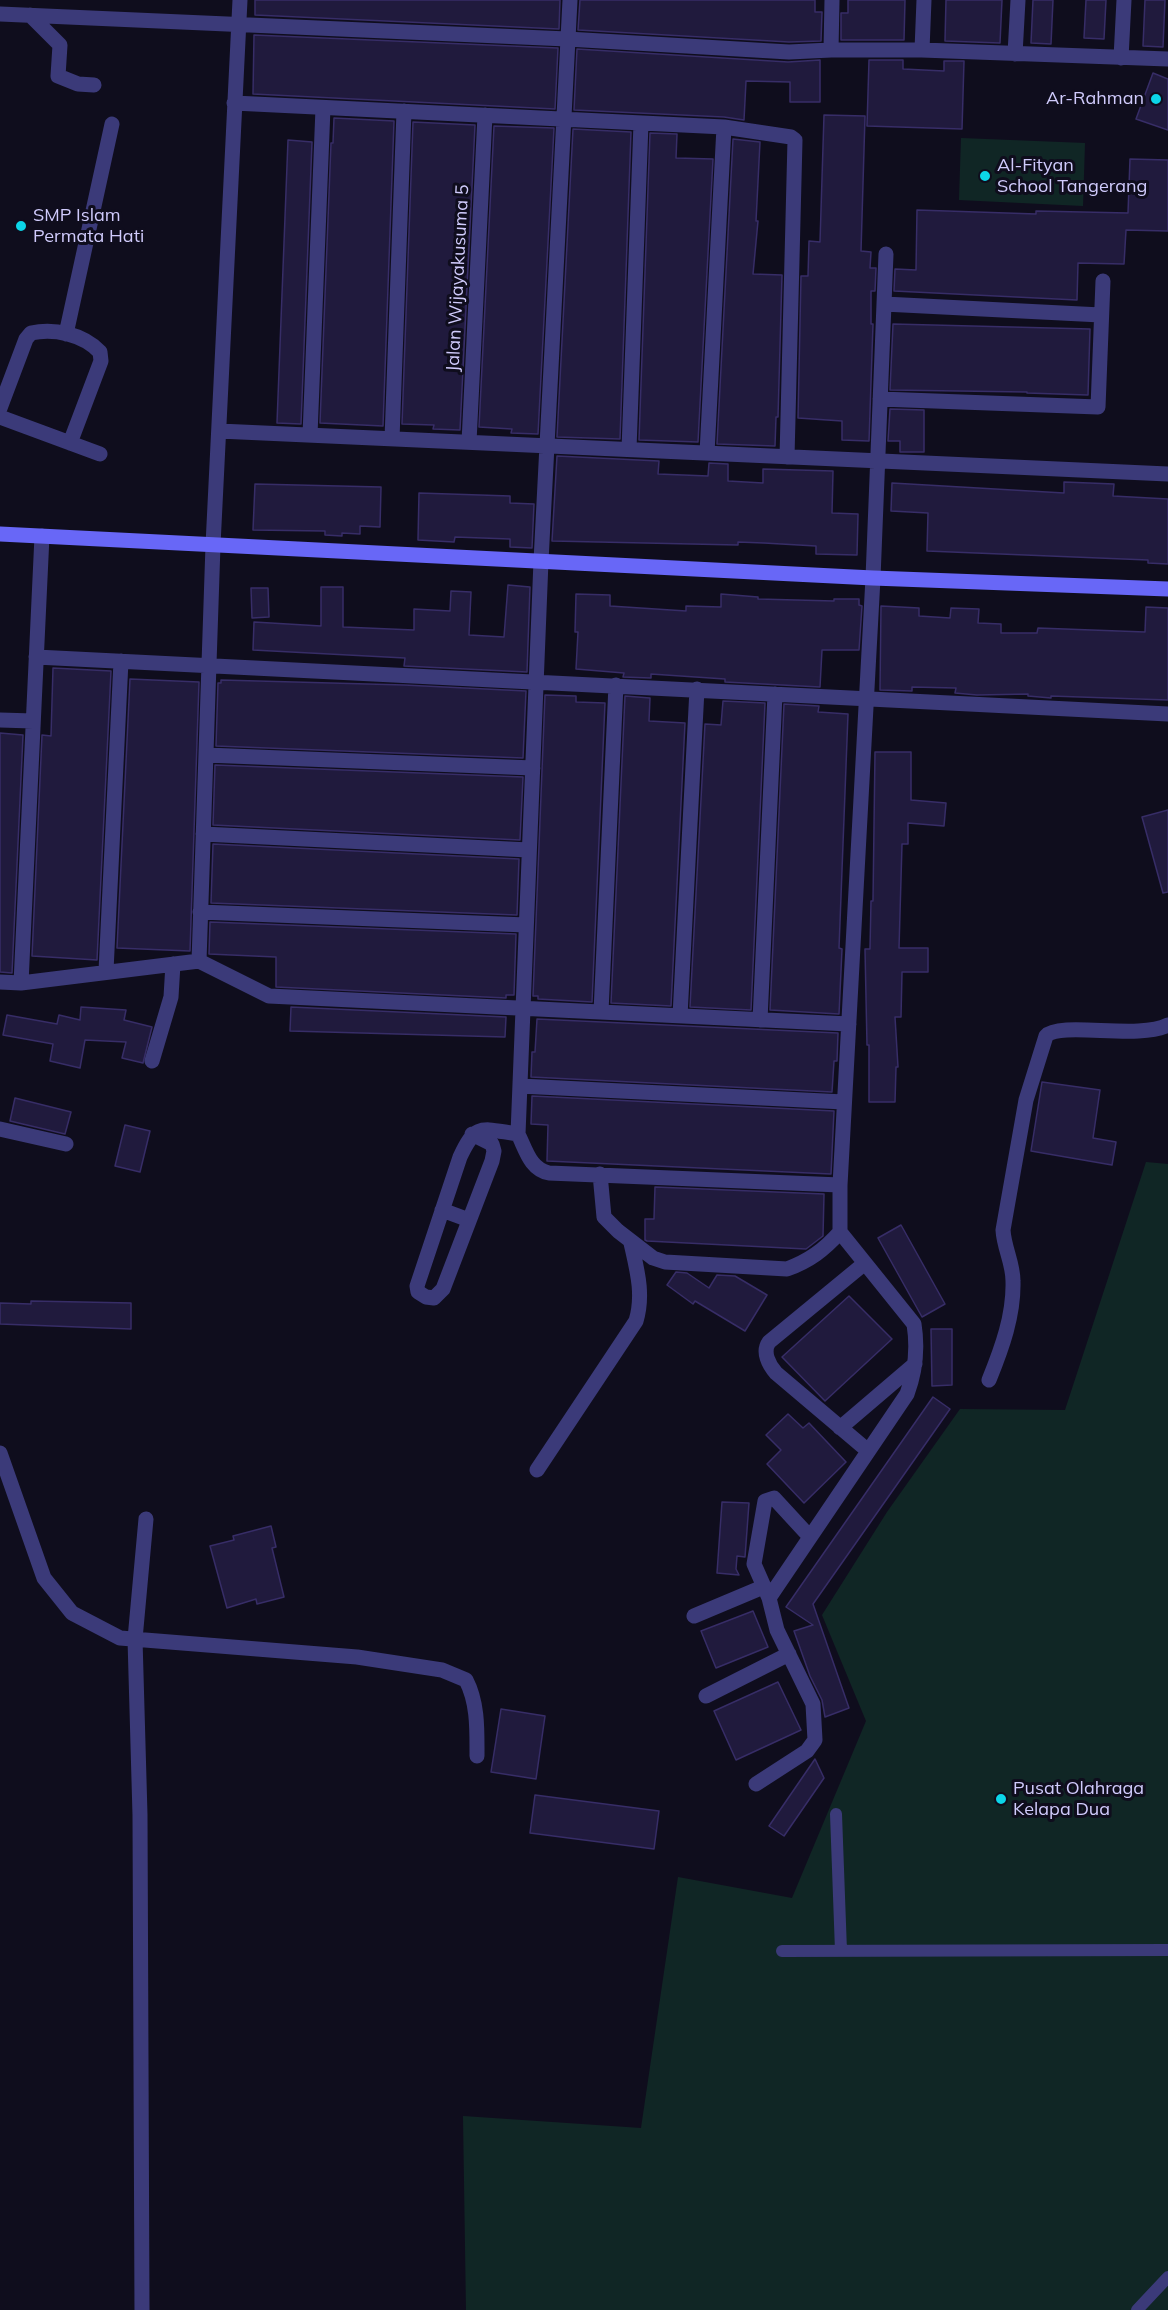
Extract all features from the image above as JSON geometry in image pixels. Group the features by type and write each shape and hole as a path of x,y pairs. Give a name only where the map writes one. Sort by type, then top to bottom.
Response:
{"street":[{"path":"198,961 213,545 240,0"},
{"path":"570,0 541,561 518,1134 532,1164 539,1171 840,1185"},
{"path":"831,50 832,0"},
{"path":"922,50 924,0"},
{"path":"1015,54 1018,0"},
{"path":"1121,58 1124,0"},
{"path":"0,14 567,39 789,52 922,50 1168,59"},
{"path":"30,15 60,45 58,76 78,84 94,85"},
{"path":"234,103 724,127 787,135 795,140 788,457"},
{"path":"310,435 323,108"},
{"path":"392,439 404,111"},
{"name":"Jalan Wijayakusuma 5","path":"469,442 485,115"},
{"path":"629,450 641,123"},
{"path":"66,334 112,124"},
{"path":"707,453 724,127"},
{"path":"694,1616 766,1592 809,1536 907,1394 914,1375 917,1342 914,1324 840,1232 844,1102 873,578 886,254"},
{"path":"880,399 1098,407 1103,281"},
{"path":"884,304 1101,315"},
{"path":"0,408 26,339 31,333 45,330 82,339 95,346 100,352 101,361 70,443"},
{"path":"0,417 100,454"},
{"path":"219,431 1168,474"},
{"path":"0,534 873,578 1168,589"},
{"path":"21,983 42,536"},
{"path":"36,657 1168,714"},
{"path":"106,971 121,661"},
{"path":"601,1012 616,685"},
{"path":"680,1016 697,689"},
{"path":"760,1020 775,694"},
{"path":"0,720 33,721"},
{"path":"206,755 533,768"},
{"path":"203,834 530,850"},
{"path":"200,912 526,925"},
{"path":"0,982 21,983 198,961 269,996 849,1024"},
{"path":"152,1061 171,997 173,964"},
{"path":"989,1380 1004,1342 1013,1281 1003,1242 1003,1230 1026,1100 1047,1036 1055,1030 1133,1033 1160,1029 1168,1025"},
{"path":"520,1086 844,1102"},
{"path":"0,1129 66,1144"},
{"path":"472,1134 492,1144 494,1151 492,1161 443,1289 434,1298 426,1297 418,1292 417,1286 460,1157 472,1134 490,1130 518,1134"},
{"path":"600,1174 604,1217 631,1243 652,1258 665,1262 787,1269 819,1253 840,1232"},
{"path":"442,1210 469,1220"},
{"path":"537,1470 636,1321 641,1305 641,1289 631,1243"},
{"path":"866,1263 766,1346 768,1364 776,1373 867,1450"},
{"path":"840,1428 915,1364"},
{"path":"0,1454 44,1578 72,1613 120,1638 357,1657 442,1670 466,1680 471,1690 474,1700 477,1756"},
{"path":"756,1784 807,1751 814,1740 813,1704 777,1630 766,1592 754,1564 765,1500 774,1498 809,1536"},
{"path":"142,2310 140,1827 135,1640 146,1520"},
{"path":"706,1696 789,1654"}],"lane":[{"path":"836,1814 841,1951"},
{"path":"782,1951 1168,1950"},
{"path":"1137,2310 1168,2277"}],"green space":[{"path":"961,138 1085,143 1083,206 959,200"},
{"name":"Pusat Olahraga Kelapa Dua","path":"1146,1162 1168,1164 1168,2310 466,2310 463,2116 641,2128 678,1877 792,1898 866,1721 822,1615 887,1512 960,1409 1065,1410"}],"building":[{"path":"255,0 560,0 559,29 255,15"},
{"path":"580,0 815,0 815,12 822,12 821,41 789,42 578,30"},
{"path":"848,0 905,0 904,40 841,40 841,13 848,13"},
{"path":"946,0 1002,0 1000,43 945,41"},
{"path":"1033,0 1053,0 1051,44 1031,43"},
{"path":"1086,0 1106,0 1104,39 1084,38"},
{"path":"1145,0 1165,0 1163,47 1143,46"},
{"path":"254,35 558,48 555,109 253,94"},
{"path":"577,49 788,62 820,60 820,102 790,102 790,82 746,81 744,120 724,117 574,110"},
{"path":"869,60 903,60 903,69 944,71 944,61 964,61 962,129 867,126"},
{"name":"Ar-Rahman","path":"1153,73 1168,79 1168,130 1136,119"},
{"path":"824,115 865,116 861,251 871,252 870,268 876,268 875,291 871,291 871,324 873,324 869,441 842,440 842,421 798,418 801,276 808,276 809,241 820,242"},
{"path":"334,118 394,121 383,426 320,423 331,143 333,143"},
{"path":"413,122 475,125 460,430 433,429 434,425 402,424"},
{"path":"494,126 554,128 538,434 511,433 512,429 479,427"},
{"path":"573,129 631,132 620,439 557,437"},
{"path":"650,133 677,134 676,158 713,159 698,442 639,440"},
{"path":"733,139 760,142 756,221 758,221 753,274 782,275 778,417 776,417 775,446 717,444"},
{"path":"288,140 312,142 301,424 277,423"},
{"path":"1130,159 1168,160 1168,231 1126,230 1124,264 1078,263 1077,300 894,291 895,269 916,270 917,210 1036,214 1036,211 1128,213"},
{"path":"893,324 1090,329 1088,395 890,390"},
{"path":"890,409 924,410 924,452 900,452 900,441 888,441"},
{"path":"557,456 659,461 658,474 708,476 709,463 728,464 728,481 763,483 763,469 833,471 832,513 858,514 857,555 816,554 816,546 764,543 738,542 738,545 552,541"},
{"path":"1064,482 1114,484 1113,496 1168,499 1168,564 1148,563 1148,560 927,551 928,513 891,511 892,483 1064,493"},
{"path":"255,484 381,487 380,527 360,526 360,534 342,533 342,536 325,535 325,531 253,530"},
{"path":"419,493 510,496 510,503 534,504 532,548 510,547 510,539 455,537 454,542 418,540"},
{"path":"508,585 530,587 527,672 404,666 405,658 253,650 254,622 321,626 321,587 343,587 343,627 414,630 414,609 450,611 451,591 471,592 469,635 504,637"},
{"path":"251,588 268,588 269,617 252,618"},
{"path":"576,594 610,595 610,606 686,611 686,606 721,607 721,594 758,597 758,599 834,601 834,599 859,599 859,605 862,606 859,650 822,650 820,687 725,682 725,679 651,674 651,678 623,677 624,673 576,669 578,632 575,632"},
{"path":"881,606 919,608 919,616 950,618 951,608 979,609 978,623 1001,624 1001,633 1037,633 1038,628 1145,632 1146,607 1168,608 1168,700 1051,696 1051,698 1028,696 1028,694 977,695 955,693 956,688 912,687 912,691 880,690"},
{"path":"53,668 111,671 97,960 32,956 42,735 51,736"},
{"path":"130,679 199,682 190,951 117,948"},
{"path":"221,680 526,691 523,758 216,746 218,683 221,683"},
{"path":"545,695 576,696 576,702 605,703 592,1002 538,999 538,996 533,996"},
{"path":"625,696 650,698 649,721 685,723 671,1006 611,1003"},
{"path":"723,701 765,703 751,1010 690,1007 705,724 721,725"},
{"path":"784,704 819,706 818,712 848,714 839,948 842,949 839,1014 770,1010"},
{"path":"0,733 23,735 12,973 0,972"},
{"path":"875,752 911,752 911,800 946,803 944,826 908,823 908,844 902,844 899,948 928,948 928,972 902,972 901,1017 895,1017 898,1067 896,1067 895,1102 869,1102 865,949 870,949 871,901 873,901"},
{"path":"215,765 523,777 520,840 213,825"},
{"path":"1168,810 1168,892 1163,893 1142,817"},
{"path":"213,844 519,859 517,915 211,903"},
{"path":"210,922 516,934 514,995 506,995 506,998 276,987 276,957 209,954"},
{"path":"81,1007 126,1010 124,1020 152,1027 143,1063 122,1058 126,1042 85,1040 80,1068 50,1061 53,1044 3,1035 7,1015 57,1024 59,1015 80,1020"},
{"path":"291,1007 506,1017 505,1037 290,1031"},
{"path":"537,1019 838,1033 837,1061 834,1061 832,1092 531,1077"},
{"path":"1042,1082 1100,1090 1093,1138 1116,1142 1112,1165 1031,1151"},
{"path":"532,1096 834,1111 831,1174 547,1161 548,1125 531,1124"},
{"path":"15,1098 71,1112 65,1134 10,1121"},
{"path":"125,1125 150,1131 140,1172 115,1166"},
{"path":"655,1187 824,1194 823,1236 806,1249 647,1241 645,1240 645,1219 654,1219"},
{"path":"901,1225 945,1304 922,1317 878,1238"},
{"path":"676,1272 687,1273 709,1288 717,1275 735,1276 767,1295 745,1331 695,1301 693,1304 667,1285"},
{"path":"849,1296 892,1339 825,1401 782,1357"},
{"path":"31,1301 131,1303 131,1329 0,1324 0,1303 31,1304"},
{"path":"931,1329 952,1329 952,1385 932,1386"},
{"path":"933,1397 950,1409 813,1604 849,1708 825,1717 822,1700 810,1676 794,1631 813,1625 786,1607"},
{"path":"788,1414 803,1428 809,1423 846,1462 804,1503 767,1464 781,1450 766,1435"},
{"path":"722,1502 749,1503 745,1557 737,1556 736,1569 739,1575 717,1573"},
{"path":"271,1526 276,1547 272,1548 284,1597 257,1604 256,1599 227,1608 210,1546 234,1540 233,1536"},
{"path":"753,1611 768,1647 716,1668 701,1631"},
{"path":"778,1682 801,1730 736,1760 714,1711"},
{"path":"501,1709 545,1716 536,1779 491,1772"},
{"path":"815,1759 824,1778 784,1836 769,1826"},
{"path":"535,1795 659,1811 654,1849 530,1833"}],"place":[{"name":"Ar-Rahman","path":"1156,99"},
{"name":"Al-Fityan School Tangerang","path":"985,176"},
{"name":"SMP Islam Permata Hati","path":"21,226"},
{"name":"Pusat Olahraga Kelapa Dua","path":"1001,1799"}]}
